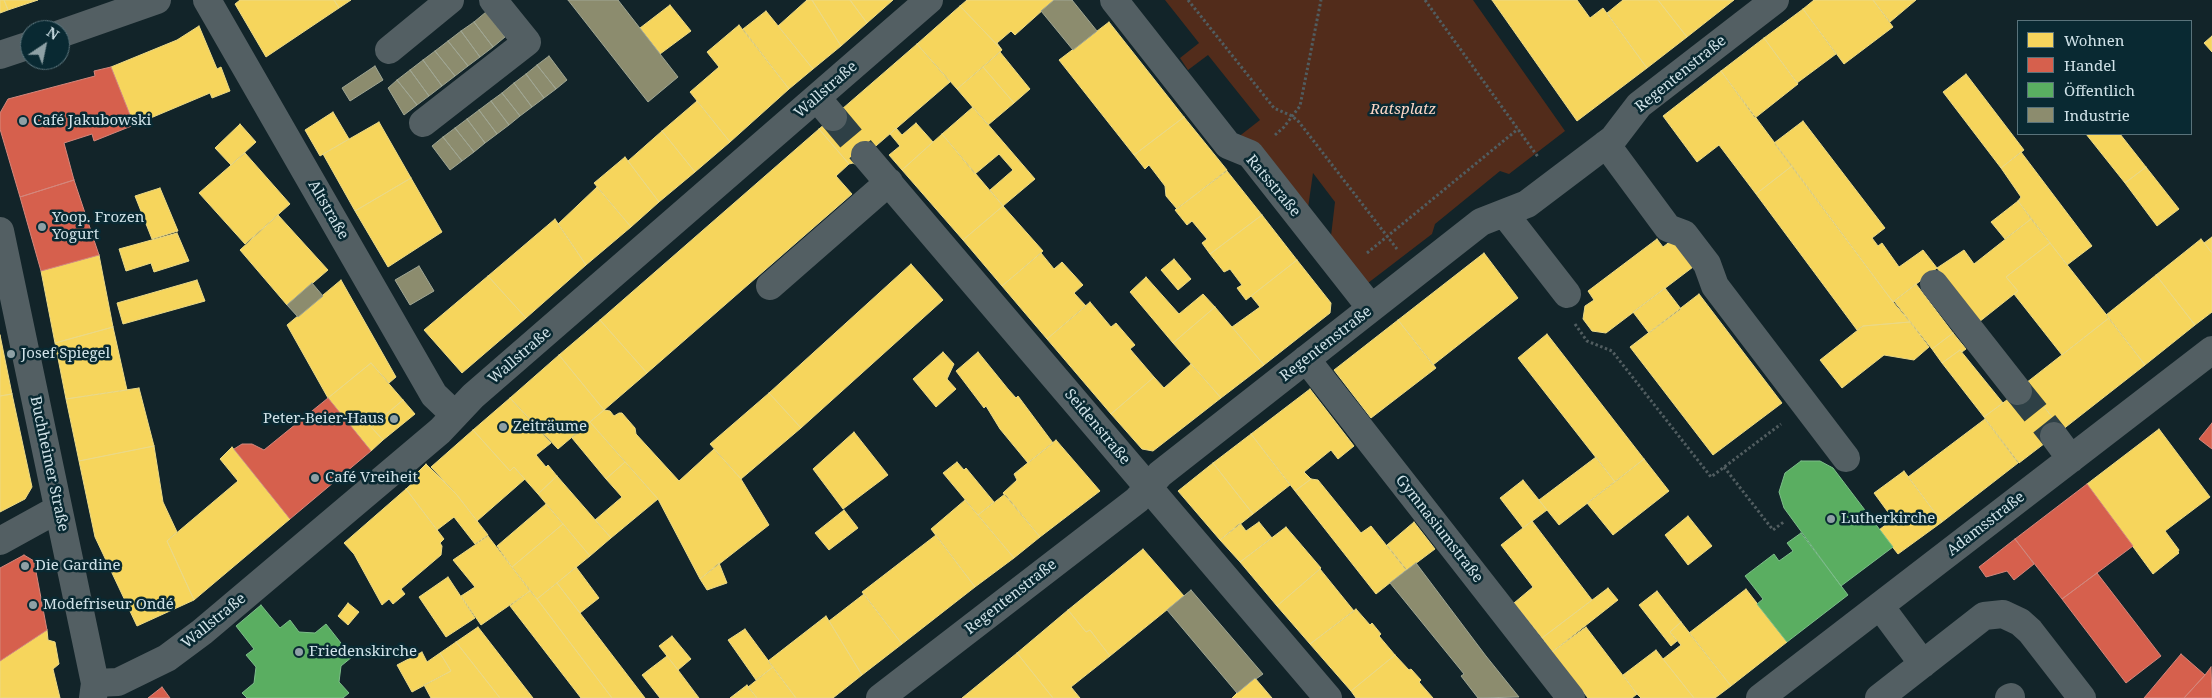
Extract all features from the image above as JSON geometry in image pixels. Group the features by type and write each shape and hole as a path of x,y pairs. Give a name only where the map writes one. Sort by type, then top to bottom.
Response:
{"street":[{"name":"Altstraße","path":"207,0 434,396 455,415"},
{"path":"389,50 450,0"},
{"path":"423,123 527,42 493,0"},
{"name":"Wallstraße","path":"94,691 118,682 167,658 202,632 440,431 473,396 825,107 929,0"},
{"name":"Ratsstraße","path":"1114,0 1228,145 1250,154 1371,308"},
{"name":"Regentenstraße","path":"880,698 1137,500 1160,474 1481,222 1527,204 1613,139 1639,104 1775,0"},
{"path":"70,30 154,1"},
{"path":"0,55 20,48"},
{"path":"1606,144 1668,228 1684,234 1707,264 1715,286 1846,458"},
{"name":"Seidenstraße","path":"865,155 1328,698"},
{"path":"770,286 889,182"},
{"path":"1504,213 1567,294"},
{"name":"Buchheimer Straße","path":"0,231 94,691"},
{"path":"1934,284 2018,391"},
{"name":"Adamsstraße","path":"1760,698 2212,350"},
{"name":"Gymnasiumstraße","path":"1306,359 1571,698"},
{"path":"2054,436 2071,459"},
{"path":"0,541 58,509"},
{"path":"1880,606 1923,664"},
{"path":"1879,698 1984,616 2003,614 2020,622 2030,631 2082,698"}],"path":[{"path":"1188,0 1274,108 1292,116 1416,273"},
{"path":"1250,154 1284,127 1300,106 1321,0"},
{"path":"1425,0 1556,182"},
{"path":"1343,273 1518,129"},
{"path":"1567,294 1574,322 1588,340 1612,351 1711,478 1805,405"},
{"path":"1724,467 1773,530 1785,521"}],"green space":[{"name":"Ratsplatz","path":"1165,0 1473,0 1565,131 1509,174 1500,171 1435,224 1432,234 1368,283 1331,236 1335,202 1313,173 1308,208 1237,138 1260,120 1208,55 1188,70 1180,58 1199,43"}],"building: Wohnen":[{"path":"0,0 4,0 8,10 0,13"},
{"path":"4,0 38,0 8,10"},
{"path":"240,0 334,0 339,8 266,57 235,4"},
{"path":"334,0 351,0 339,8"},
{"path":"807,0 812,0 841,46 813,69 778,26"},
{"path":"812,0 850,0 867,23 841,46"},
{"path":"850,0 893,0 867,23"},
{"path":"967,0 1054,0 1015,35 1011,31 997,43 1002,50 960,6"},
{"path":"1492,0 1577,0 1590,18 1603,8 1647,68 1577,121"},
{"path":"1623,0 1658,0 1687,37 1647,68 1607,13"},
{"path":"1658,0 1734,0 1687,37"},
{"path":"1814,0 1873,0 1893,27 1844,64 1803,9"},
{"path":"1873,0 1916,0 1890,22"},
{"path":"670,5 691,31 660,54 640,28"},
{"path":"960,6 1002,50 957,89 917,44"},
{"path":"1803,9 1836,54 1797,83 1764,38"},
{"path":"766,11 813,69 789,89 743,29"},
{"path":"1109,22 1184,117 1134,155 1059,60"},
{"path":"739,25 789,89 730,142 690,92 719,67 707,52"},
{"path":"199,26 217,69 221,67 230,91 212,98 210,93 134,125 111,67 177,40"},
{"path":"2212,36 2212,52 2204,43"},
{"path":"1764,38 1798,84 1755,118 1721,71"},
{"path":"917,44 950,82 855,164 849,164 819,129"},
{"path":"1000,52 1030,89 1014,103 983,67"},
{"path":"983,67 1014,103 988,125 957,89"},
{"path":"1721,71 1792,166 1756,194 1719,145 1697,162 1663,116"},
{"path":"1966,74 2024,150 2001,168 1943,92"},
{"path":"697,101 730,142 695,172 662,131"},
{"path":"973,107 1035,179 1003,206 990,190 1013,170 999,154 975,174 942,134"},
{"path":"333,112 349,139 320,156 305,130"},
{"path":"1184,117 1227,170 1177,209 1166,196 1165,186 1149,165 1145,169 1134,155"},
{"path":"1803,121 1885,228 1872,238 1878,246 1882,243 1899,267 1923,250 1937,268 1893,302 1774,143"},
{"path":"379,122 411,178 355,211 323,154"},
{"path":"916,123 933,142 902,170 889,155 900,146 890,134 896,128 902,135"},
{"path":"240,124 256,142 231,165 215,148"},
{"path":"819,129 849,164 836,176 852,194 647,373 600,320"},
{"path":"662,131 695,172 659,202 628,161"},
{"path":"942,134 1003,206 963,240 902,170"},
{"path":"2087,135 2121,135 2146,167 2125,183"},
{"path":"2021,152 2092,246 2067,265 2018,201 2021,197 2001,168"},
{"path":"245,153 290,204 245,244 199,193"},
{"path":"625,157 659,202 631,227 594,183"},
{"path":"1792,166 1910,322 1863,326 1857,330 1756,194"},
{"path":"2146,167 2179,209 2157,226 2125,183"},
{"path":"1227,171 1262,215 1210,254 1202,243 1207,239 1192,221 1187,225 1175,210"},
{"path":"411,178 442,232 388,267 355,211"},
{"path":"597,187 631,227 586,265 558,224"},
{"path":"160,188 178,231 152,239 135,196"},
{"path":"2018,201 2031,219 2005,239 1991,222"},
{"path":"1003,206 1043,251 1002,286 963,240"},
{"path":"278,215 328,270 287,305 240,250"},
{"path":"1262,215 1297,260 1246,300 1237,288 1242,285 1230,269 1224,272 1210,254"},
{"path":"555,219 586,265 526,318 488,276"},
{"path":"2031,219 2050,243 2006,277 2018,291 1979,322 1937,268 1964,250 1974,264"},
{"path":"177,233 189,261 154,272 151,263 126,271 119,249"},
{"path":"2212,237 2212,253 2204,243"},
{"path":"1657,239 1663,247 1672,240 1693,267 1606,333 1592,331 1583,319 1585,306 1594,300 1588,291"},
{"path":"2201,239 2212,253 2212,312 2195,325 2156,275"},
{"path":"2050,243 2109,318 2062,355 2014,294 2018,291 2006,277"},
{"path":"1041,253 1054,269 1062,262 1083,285 1074,293 1086,306 1047,339 1002,286"},
{"path":"1484,253 1518,298 1433,365 1398,320"},
{"path":"99,255 113,327 55,343 41,271"},
{"path":"1174,259 1191,279 1178,290 1161,270"},
{"path":"1297,260 1331,303 1330,313 1264,365 1232,327 1260,307 1251,296"},
{"path":"911,264 943,300 801,428 769,393"},
{"path":"2156,275 2195,325 2145,365 2106,315"},
{"path":"488,276 526,318 462,373 424,330"},
{"path":"1146,277 1179,314 1203,294 1215,307 1173,343 1130,292"},
{"path":"197,280 205,301 123,324 117,303"},
{"path":"341,280 396,377 389,383 371,363 328,398 287,325"},
{"path":"1916,284 1953,333 1932,349 1894,301"},
{"path":"1665,288 1681,309 1649,333 1633,312"},
{"path":"1699,294 1782,403 1713,455 1630,347"},
{"path":"1090,302 1111,327 1116,323 1135,345 1130,349 1154,377 1111,414 1047,339"},
{"path":"1215,307 1264,365 1221,398 1173,343"},
{"path":"2109,318 2145,365 2062,430 2026,383"},
{"path":"600,320 647,373 604,410 559,355"},
{"path":"1398,320 1436,368 1371,418 1334,370"},
{"path":"1910,322 1929,347 1914,360 1884,355 1842,388 1820,360 1863,326"},
{"path":"113,327 127,390 66,399 55,343"},
{"path":"1953,333 1966,349 1962,352 1960,350 1942,363 1932,349"},
{"path":"1547,334 1644,459 1615,482 1518,358"},
{"path":"0,335 12,394 0,396"},
{"path":"1960,350 2003,403 1984,417 1942,363"},
{"path":"943,352 954,364 947,379 956,389 936,407 913,379"},
{"path":"978,352 1016,398 1018,396 1053,443 1028,463 1000,429 986,406 984,408 956,371"},
{"path":"559,355 604,410 558,449 510,398"},
{"path":"371,363 403,400 371,427 383,440 371,451 328,398"},
{"path":"1191,364 1221,398 1153,451 1142,449 1111,414 1154,377 1164,388"},
{"path":"2027,385 2062,430 2019,463 1984,417"},
{"path":"139,388 154,446 79,461 66,399"},
{"path":"1310,389 1354,446 1338,459 1331,450 1304,472 1311,479 1295,491 1251,434"},
{"path":"769,393 801,428 741,479 710,444"},
{"path":"12,394 32,487 25,499 0,512 0,396"},
{"path":"510,398 551,443 536,455 557,476 538,494 514,467 510,471 473,430"},
{"name":"Peter-Beier-Haus","path":"403,400 415,414 383,440 371,427"},
{"path":"604,410 610,411 614,416 622,413 635,428 636,434 679,481 714,449 741,479 769,525 700,579 658,499 590,422"},
{"path":"1985,419 2018,463 1942,522 1908,477"},
{"path":"590,422 625,462 606,479 572,438"},
{"path":"2159,429 2210,497 2165,531 2179,550 2179,553 2153,574 2087,484"},
{"path":"473,430 510,471 514,467 525,479 477,521 457,495 431,467"},
{"path":"854,432 888,475 843,509 813,469"},
{"path":"1251,434 1290,485 1253,514 1213,463"},
{"path":"1056,440 1100,491 1040,537 1003,493 1017,480 1014,474"},
{"path":"154,446 163,502 177,532 167,541 194,600 137,626 95,537 79,461"},
{"path":"232,447 290,519 194,600 167,541 238,481 220,459"},
{"path":"1596,457 1615,482 1559,525 1539,500"},
{"path":"1644,459 1669,491 1613,535 1587,503"},
{"path":"625,462 658,499 611,538 595,520 622,497 606,479"},
{"path":"957,462 964,470 966,468 994,502 978,515 943,473"},
{"path":"1213,463 1253,514 1220,540 1178,491"},
{"path":"426,464 457,495 488,535 475,544 454,517 437,530 406,489 419,477 416,474"},
{"path":"1904,471 1942,522 1898,554 1879,530 1893,519 1874,493"},
{"path":"557,476 611,538 590,556 538,494"},
{"path":"1311,479 1318,480 1361,533 1371,526 1406,570 1376,594 1295,491"},
{"path":"1523,480 1547,510 1523,528 1500,498"},
{"path":"406,489 444,539 440,543 442,546 441,555 401,589 405,594 393,604 389,599 382,605 354,554 344,543"},
{"path":"1005,494 1040,537 1014,558 978,515"},
{"path":"965,500 1014,558 975,587 931,529"},
{"path":"546,504 563,524 512,567 497,546"},
{"path":"844,510 858,528 829,550 815,533"},
{"path":"1688,516 1712,546 1688,565 1665,535"},
{"path":"1532,521 1592,600 1542,638 1514,603 1533,587 1501,545"},
{"path":"1259,522 1272,538 1240,562 1220,540 1240,523 1246,531"},
{"path":"1414,522 1435,549 1407,570 1387,545"},
{"path":"563,524 590,556 537,599 512,567"},
{"path":"1286,527 1321,568 1277,606 1240,562"},
{"path":"936,535 975,587 902,644 862,592"},
{"path":"488,536 530,591 481,625 461,596 475,587 453,560"},
{"path":"1143,549 1184,596 1110,656 1090,630 1086,632 1068,610"},
{"path":"719,563 727,583 707,590 700,579"},
{"path":"576,567 599,598 580,613 557,583"},
{"path":"1320,569 1354,611 1310,644 1277,606"},
{"path":"448,577 475,618 446,637 419,597"},
{"path":"557,583 645,698 612,698 537,599"},
{"path":"1608,588 1618,600 1552,652 1542,638"},
{"path":"1746,589 1787,642 1731,686 1689,633"},
{"path":"530,591 612,698 581,698 510,606"},
{"path":"1657,591 1681,622 1670,632 1677,641 1671,646 1639,605"},
{"path":"864,594 902,644 862,675 829,621"},
{"path":"348,603 359,612 348,625 338,616"},
{"path":"1356,609 1370,625 1372,623 1381,634 1379,636 1395,655 1351,691 1310,644"},
{"path":"1068,610 1086,632 1090,630 1110,656 1071,687 1080,698 1053,698 1017,653"},
{"path":"826,616 862,675 833,698 796,698 768,661"},
{"path":"1681,622 1731,686 1715,698 1694,698 1663,659 1681,645 1670,632"},
{"path":"478,627 533,698 500,698 456,642"},
{"path":"1586,627 1637,694 1632,698 1588,698 1552,652"},
{"path":"745,629 773,667 756,680 728,640"},
{"path":"47,630 48,640 55,642 59,664 53,669 60,698 0,698 0,661"},
{"path":"672,636 691,659 678,670 659,646"},
{"path":"456,642 500,698 431,698 424,685 451,671 440,653"},
{"path":"1656,650 1694,698 1641,698 1637,694 1623,675"},
{"path":"422,652 427,662 440,653 451,671 412,692 397,665"},
{"path":"1017,653 1053,698 962,698"},
{"path":"1395,655 1421,680 1419,682 1433,698 1356,698 1351,691"},
{"path":"667,656 699,698 660,698 642,675"},
{"path":"773,667 796,698 757,698 748,687"},
{"path":"1255,678 1272,698 1232,698 1237,693"},
{"path":"747,685 757,698 730,698"}],"building: Handel":[{"path":"111,67 134,125 94,141 92,134 64,143 74,180 20,197 0,129 0,113 8,99 95,76 94,71"},
{"path":"74,180 99,255 41,271 20,197"},
{"path":"328,398 371,451 290,519 234,449 242,444 252,444 264,450"},
{"path":"2212,423 2212,449 2199,439"},
{"path":"2087,484 2133,546 2062,599 2015,539"},
{"path":"2015,539 2034,564 2014,580 2007,571 1986,577 1979,567"},
{"path":"24,555 34,561 47,630 0,661 0,568"},
{"path":"2097,573 2161,656 2126,683 2062,599"},
{"path":"2181,654 2205,675 2184,698 2144,698"},
{"path":"2211,667 2212,698 2184,698 2205,675"},
{"path":"162,687 170,698 148,698"}],"building: Öffentlich":[{"name":"Lutherkirche","path":"1801,461 1820,461 1833,468 1893,547 1841,586 1784,508 1779,492 1785,473"},
{"path":"1801,533 1848,595 1787,642 1757,604 1763,599 1745,576 1774,554 1779,561 1793,551 1787,543"},
{"name":"Friedenskirche","path":"261,605 280,628 290,620 299,632 315,633 326,624 352,657 341,666 339,682 349,693 343,698 247,698 242,693 254,683 256,667 246,655 254,649 236,626"}],"building: Industrie":[{"path":"568,0 618,0 678,77 648,102"},
{"path":"1054,0 1072,0 1097,31 1073,50 1041,11"},
{"path":"486,12 505,37 493,47 474,22"},
{"path":"474,22 493,47 480,57 461,31"},
{"path":"461,31 480,57 468,66 448,41"},
{"path":"448,41 468,66 455,76 435,51"},
{"path":"435,51 455,76 442,86 423,60"},
{"path":"549,56 567,80 556,89 537,65"},
{"path":"423,60 442,86 429,96 410,70"},
{"path":"537,65 556,89 544,98 526,74"},
{"path":"375,66 383,80 350,101 342,88"},
{"path":"410,70 429,96 417,105 397,80"},
{"path":"526,74 544,98 532,107 514,83"},
{"path":"397,80 417,105 404,115 388,88"},
{"path":"514,83 532,107 520,116 502,93"},
{"path":"502,93 520,116 509,125 491,101"},
{"path":"491,101 509,125 497,134 479,110"},
{"path":"479,110 497,134 485,143 467,119"},
{"path":"467,119 485,143 474,152 455,128"},
{"path":"455,128 474,152 462,161 443,137"},
{"path":"443,137 462,161 450,170 432,146"},
{"path":"419,266 434,291 410,305 395,280"},
{"path":"312,283 323,296 298,317 287,305"},
{"path":"1416,563 1519,697 1478,698 1461,676 1464,674 1390,583"},
{"path":"1191,590 1263,674 1237,693 1167,610"}],"tunnel":[{"path":"833,117 865,155"},
{"path":"2018,391 2054,436"}],"place":[{"name":"Café Jakubowski","path":"23,121"},
{"name":"Yoop. Frozen Yogurt","path":"42,227"},
{"name":"Josef Spiegel","path":"11,354"},
{"name":"Peter-Beier-Haus","path":"394,419"},
{"name":"Zeiträume","path":"503,427"},
{"name":"Café Vreiheit","path":"315,478"},
{"name":"Lutherkirche","path":"1831,519"},
{"name":"Die Gardine","path":"25,566"},
{"name":"Modefriseur Ondé","path":"33,605"},
{"name":"Friedenskirche","path":"299,652"}]}
